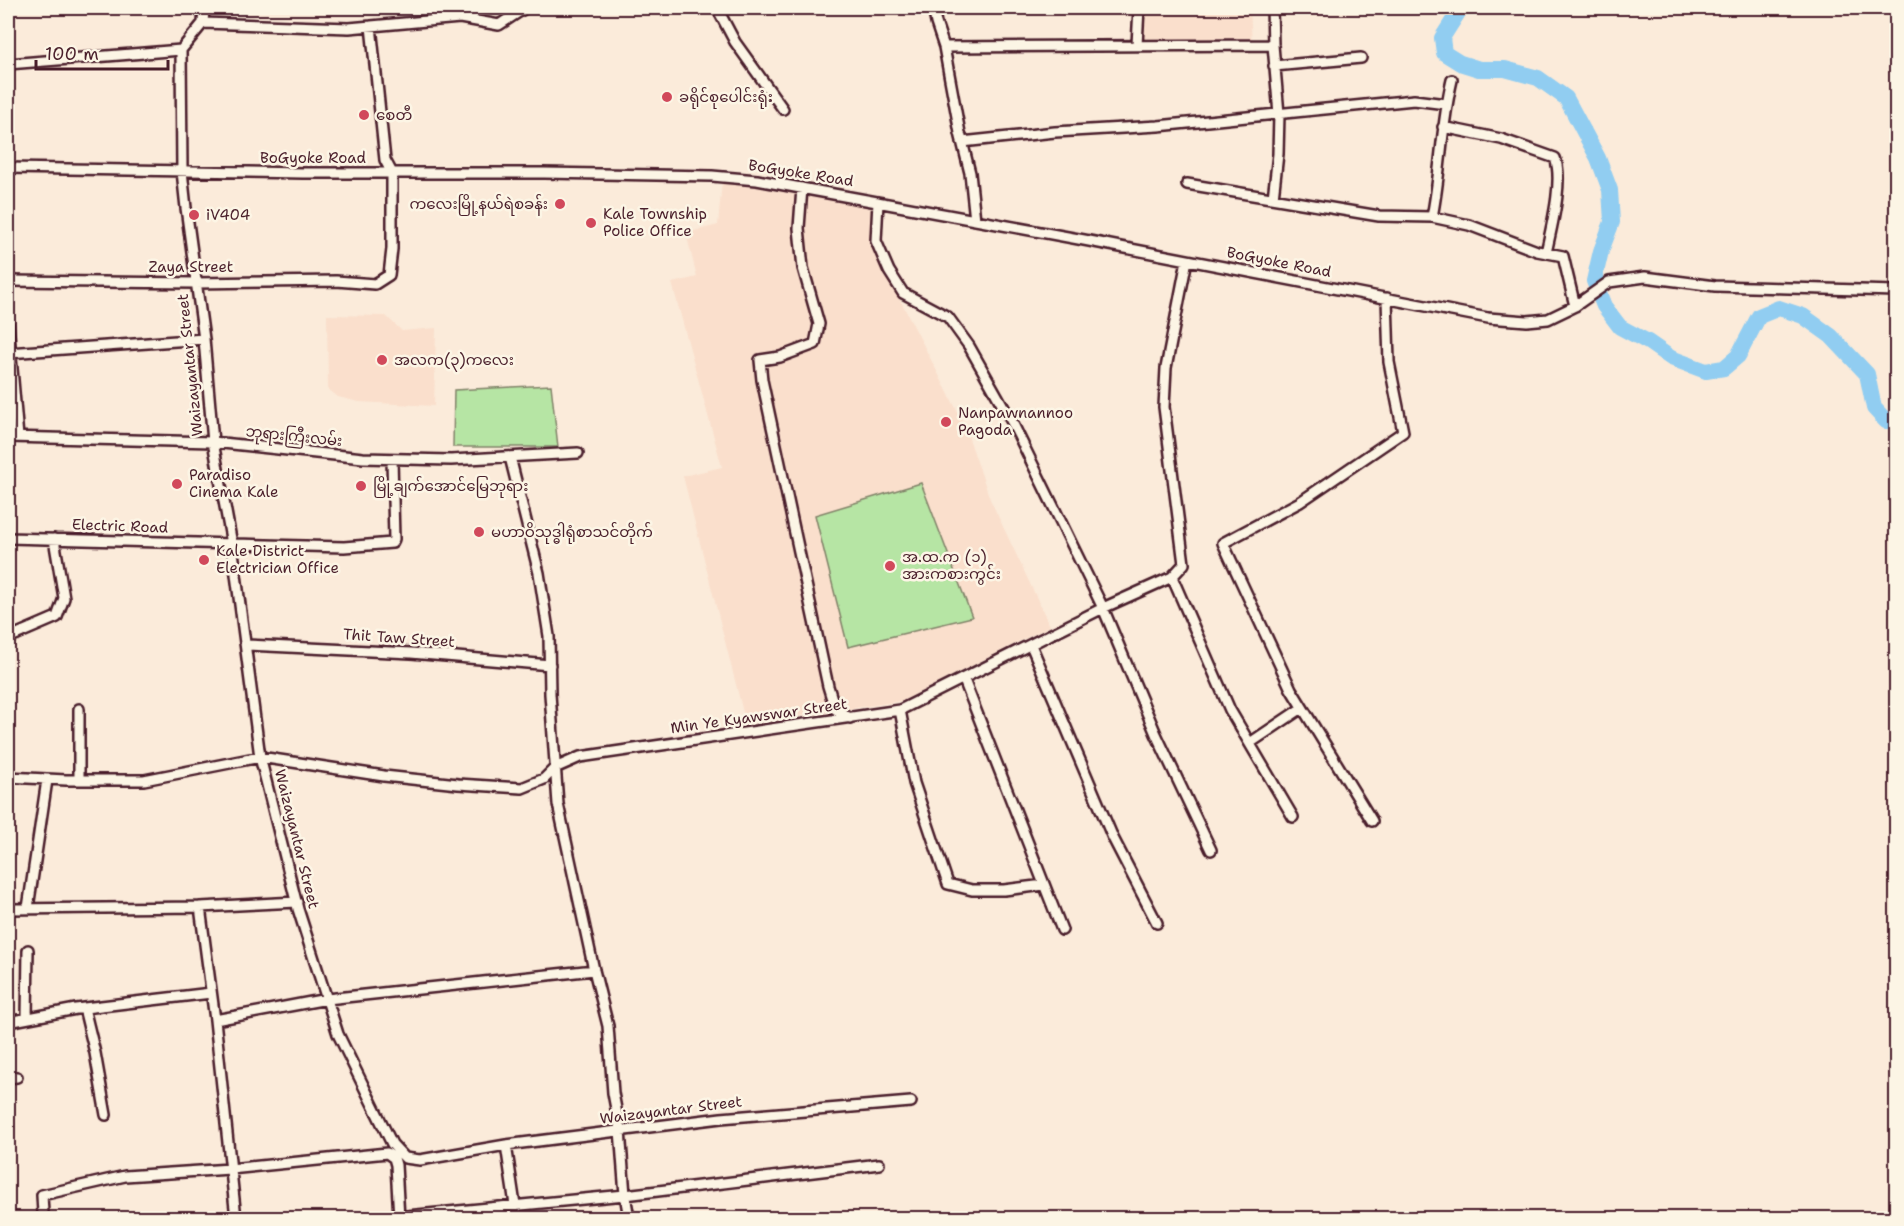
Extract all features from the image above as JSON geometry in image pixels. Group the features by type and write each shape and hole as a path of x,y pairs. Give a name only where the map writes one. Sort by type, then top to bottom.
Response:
{"street":[{"path":"8,64 181,50 203,23 204,8"},
{"path":"203,23 349,28 460,18 499,25 525,8"},
{"path":"717,8 735,42 783,109"},
{"path":"933,8 944,47 970,173 975,220"},
{"path":"1137,45 1139,8"},
{"path":"1272,8 1274,66 1279,114 1278,154 1273,198"},
{"path":"371,26 385,160 392,173"},
{"path":"944,47 1273,45"},
{"name":"Waizayantar Street","path":"181,50 182,171 204,339 213,442 232,544 260,757 297,902 338,1034 392,1144 405,1158 420,1160 506,1145 620,1130 733,1117 911,1102"},
{"path":"1274,66 1361,58"},
{"path":"1432,217 1446,104 1452,80"},
{"path":"962,142 1414,100 1446,104"},
{"path":"1443,127 1501,140 1555,158 1559,167 1557,189 1546,253"},
{"name":"BoGyoke Road","path":"8,168 543,173 712,176 757,180 1488,318 1527,321 1554,316 1575,306 1609,282 1645,277 1715,286 1896,291"},
{"name":"Zaya Street","path":"8,281 196,283 336,281 375,284 389,275 392,249 392,173"},
{"path":"1187,184 1379,216 1432,217 1469,225 1537,251 1563,256 1575,306"},
{"path":"802,188 799,228 803,268 819,324 815,344 780,357 760,360 762,380 828,686 835,710 850,718"},
{"path":"878,202 876,241 889,272 903,293 948,317 969,346 1027,452 1103,608 1156,734 1211,850"},
{"path":"1187,260 1166,369 1164,407 1184,564 1172,577 1230,710 1293,817"},
{"path":"1372,821 1291,689 1223,543 1300,502 1403,432 1389,362 1387,298"},
{"path":"8,323 18,437"},
{"path":"10,353 204,339"},
{"name":"ဘုရားကြီးလမ်း","path":"8,437 213,442 392,459 451,460 578,453"},
{"path":"510,457 540,573 549,636 558,804 608,1026 629,1218"},
{"name":"Electric Road","path":"8,538 344,547 392,543 394,539 392,459"},
{"path":"8,638 57,617 64,598 54,538"},
{"name":"Min Ye Kyawswar Street","path":"8,777 47,780 144,780 260,757 384,776 522,788 544,779 555,768 580,758 620,750 900,710 964,680 1103,608 1172,577"},
{"name":"Thit Taw Street","path":"247,645 411,653 550,664"},
{"path":"1031,645 1113,838 1157,923"},
{"path":"964,680 1062,930"},
{"path":"1250,744 1302,708"},
{"path":"79,709 79,780"},
{"path":"900,710 914,783 948,884 972,890 1044,885"},
{"path":"28,908 47,780"},
{"path":"8,909 200,907 297,902"},
{"path":"200,907 215,1020 236,1218"},
{"path":"27,1018 28,950"},
{"path":"215,1020 327,999 594,970"},
{"path":"8,1022 84,1008 211,993"},
{"path":"84,1008 106,1115"},
{"path":"506,1145 517,1218"},
{"path":"40,1218 43,1213 42,1196 47,1193 125,1176 230,1169 387,1153 394,1158 396,1165 399,1218"},
{"path":"386,1218 625,1196 879,1164"}],"shaded area":[{"path":"1142,8 1250,8 1252,43 1142,39"},
{"path":"722,181 872,207 870,241 964,424 990,499 1050,626 902,701 746,724 683,476 722,467 672,283 697,277 686,233 718,225"},
{"name":"အလက(၃)ကလေး","path":"327,315 386,316 402,331 436,328 434,406 359,402 338,397 328,389"}],"green space":[{"path":"551,385 558,447 453,447 454,390"},
{"name":"အ.ထ.က (၁) အားကစားကွင်း","path":"921,483 972,617 848,647 815,515"}],"waterway":[{"path":"1461,8 1442,38 1444,53 1460,63 1479,69 1505,69 1538,78 1566,98 1598,158 1610,190 1612,222 1601,251 1594,281 1604,306 1620,327 1671,358 1706,371 1724,368 1738,356 1759,316 1779,308 1803,316 1831,336 1867,374 1874,408 1886,421 1896,420"}],"place":[{"name":"ခရိုင်စုပေါင်းရုံး","path":"667,97"},
{"name":"စေတီ","path":"364,115"},
{"name":"ကလေးမြို့နယ်ရဲစခန်း","path":"560,204"},
{"name":"iV404","path":"194,215"},
{"name":"Kale Township Police Office","path":"591,223"},
{"name":"အလက(၃)ကလေး","path":"382,360"},
{"name":"Nanpawnannoo Pagoda","path":"946,422"},
{"name":"Paradiso Cinema Kale","path":"177,484"},
{"name":"မြို့ချက်အောင်မြေဘုရား","path":"361,486"},
{"name":"မဟာဝိသုဒ္ဓါရုံစာသင်တိုက်","path":"479,532"},
{"name":"Kale District Electrician Office","path":"204,560"},
{"name":"အ.ထ.က (၁) အားကစားကွင်း","path":"890,566"}]}
